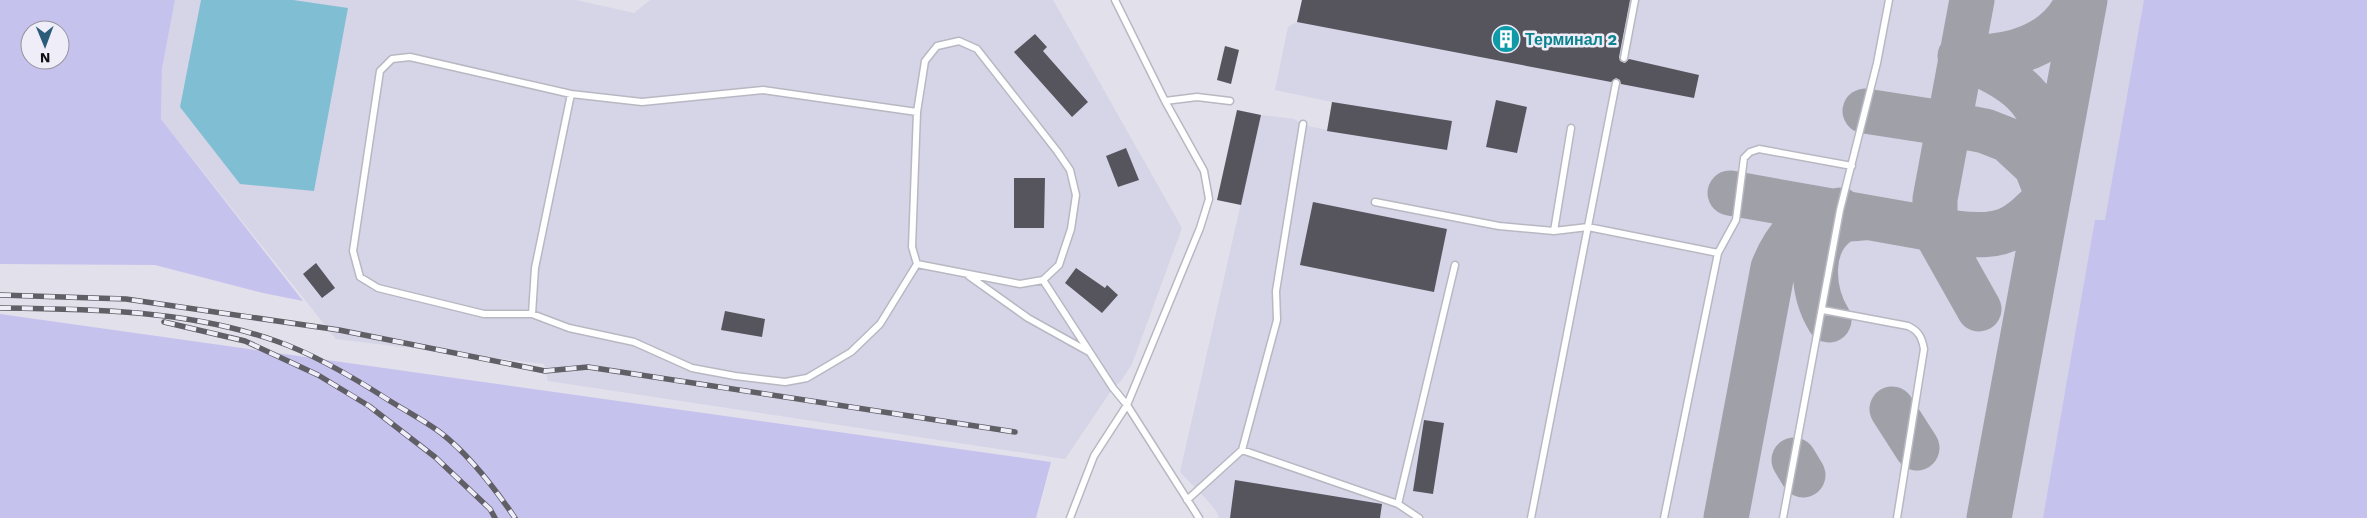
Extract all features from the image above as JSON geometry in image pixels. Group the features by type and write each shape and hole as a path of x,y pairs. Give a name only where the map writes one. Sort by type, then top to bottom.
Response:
{"lane":[{"path":"1070,518 1094,456 1126,405 1200,228 1209,199 1204,171 1165,101 1115,0"},
{"path":"1624,58 1635,0"},
{"path":"1783,518 1840,210 1852,166 1889,0"},
{"path":"917,112 763,90 642,102 571,94 410,57 392,59 380,71 353,251 360,277 378,288 484,314 532,314 569,328 634,342 692,368 735,376 785,382 807,378 851,352 880,324 917,264 912,247 917,112 925,61 937,46 959,41 977,49 1057,150 1070,170 1076,194 1071,229 1059,265 1043,280 1020,284 917,264"},
{"path":"1531,518 1616,83"},
{"path":"532,314 535,268 571,94"},
{"path":"1165,101 1197,97 1230,101"},
{"path":"1187,500 1242,450 1277,320 1276,291 1303,124"},
{"path":"1554,231 1572,128"},
{"path":"1664,518 1718,253 1736,220 1744,158 1750,152 1759,149 1852,166"},
{"path":"1375,202 1499,226 1554,231 1588,227 1718,253"},
{"path":"1398,504 1455,265"},
{"path":"966,274 1028,318 1090,352"},
{"path":"1043,280 1199,518"},
{"path":"1823,310 1908,326 1915,329 1922,339 1924,349 1897,518"},
{"path":"1242,450 1398,504 1420,518"}],"shaded area":[{"path":"0,0 175,0 162,69 161,119 303,301 263,293 155,265 0,264"},
{"path":"175,0 576,0 634,13 650,0 1053,0 1182,228 1132,364 1121,381 1113,388 1065,459 548,381 544,364 336,339 161,119 162,69"},
{"path":"1302,0 2367,0 2367,518 1219,518 1217,512 1207,500 1180,472 1261,115 1294,119 1303,125 1327,130 1332,102 1275,90 1288,27 1297,22"},
{"path":"2144,0 2367,0 2367,518 2043,518 2095,220 2105,220"},
{"path":"0,314 1051,462 1036,518 0,518"}],"water":[{"path":"201,0 293,0 348,8 314,191 240,184 180,107"}],"building":[{"name":"Терминал 2","path":"1302,0 1630,0 1619,57 1620,61 1625,63 1629,59 1699,75 1694,98 1621,84 1620,80 1616,78 1611,82 1297,22"},
{"path":"1035,34 1047,47 1043,51 1088,102 1072,117 1014,52"},
{"path":"1225,46 1239,50 1231,84 1217,80"},
{"path":"1496,100 1527,107 1517,153 1486,147"},
{"path":"1332,102 1452,121 1447,150 1327,131"},
{"path":"1237,110 1261,115 1241,205 1217,200"},
{"path":"1126,148 1139,180 1118,187 1106,156"},
{"path":"1014,178 1045,178 1044,228 1014,228"},
{"path":"1313,202 1447,229 1434,292 1300,265"},
{"path":"316,263 335,288 322,298 303,274"},
{"path":"1076,268 1105,288 1107,285 1118,295 1102,313 1065,283"},
{"path":"725,311 765,319 762,337 721,330"},
{"path":"1424,420 1444,423 1433,494 1413,491"},
{"path":"1235,480 1382,504 1380,518 1230,518"}],"taxiway":[{"path":"1972,0 1935,199 1935,220 1939,238 1979,309"},
{"path":"1962,56 1997,55 2030,47 2058,29 2069,16 2078,0"},
{"path":"1989,518 2085,0"},
{"path":"1960,56 1997,73 2011,82 2035,105 2043,120 2053,161"},
{"path":"1730,193 1972,235 1986,235 2008,230 2048,197 2036,166 2008,140 1985,131 1865,111"},
{"path":"1726,518 1773,268 1784,246 1798,228 1817,216 1840,210"},
{"path":"1829,320 1823,309 1816,283 1815,269 1821,244 1828,232 1841,221 1864,218"},
{"path":"1892,409 1917,448"},
{"path":"1794,460 1803,475"}],"railway":[{"path":"0,295 126,299 339,330 545,371 588,367 1015,432"},
{"path":"0,308 70,309 174,317 243,331 290,346 349,376 441,433 481,473 515,518"},
{"path":"164,322 245,341 318,375 369,406 435,457 490,509 495,518"}],"place":[{"name":"Терминал 2","path":"1506,39"}]}
